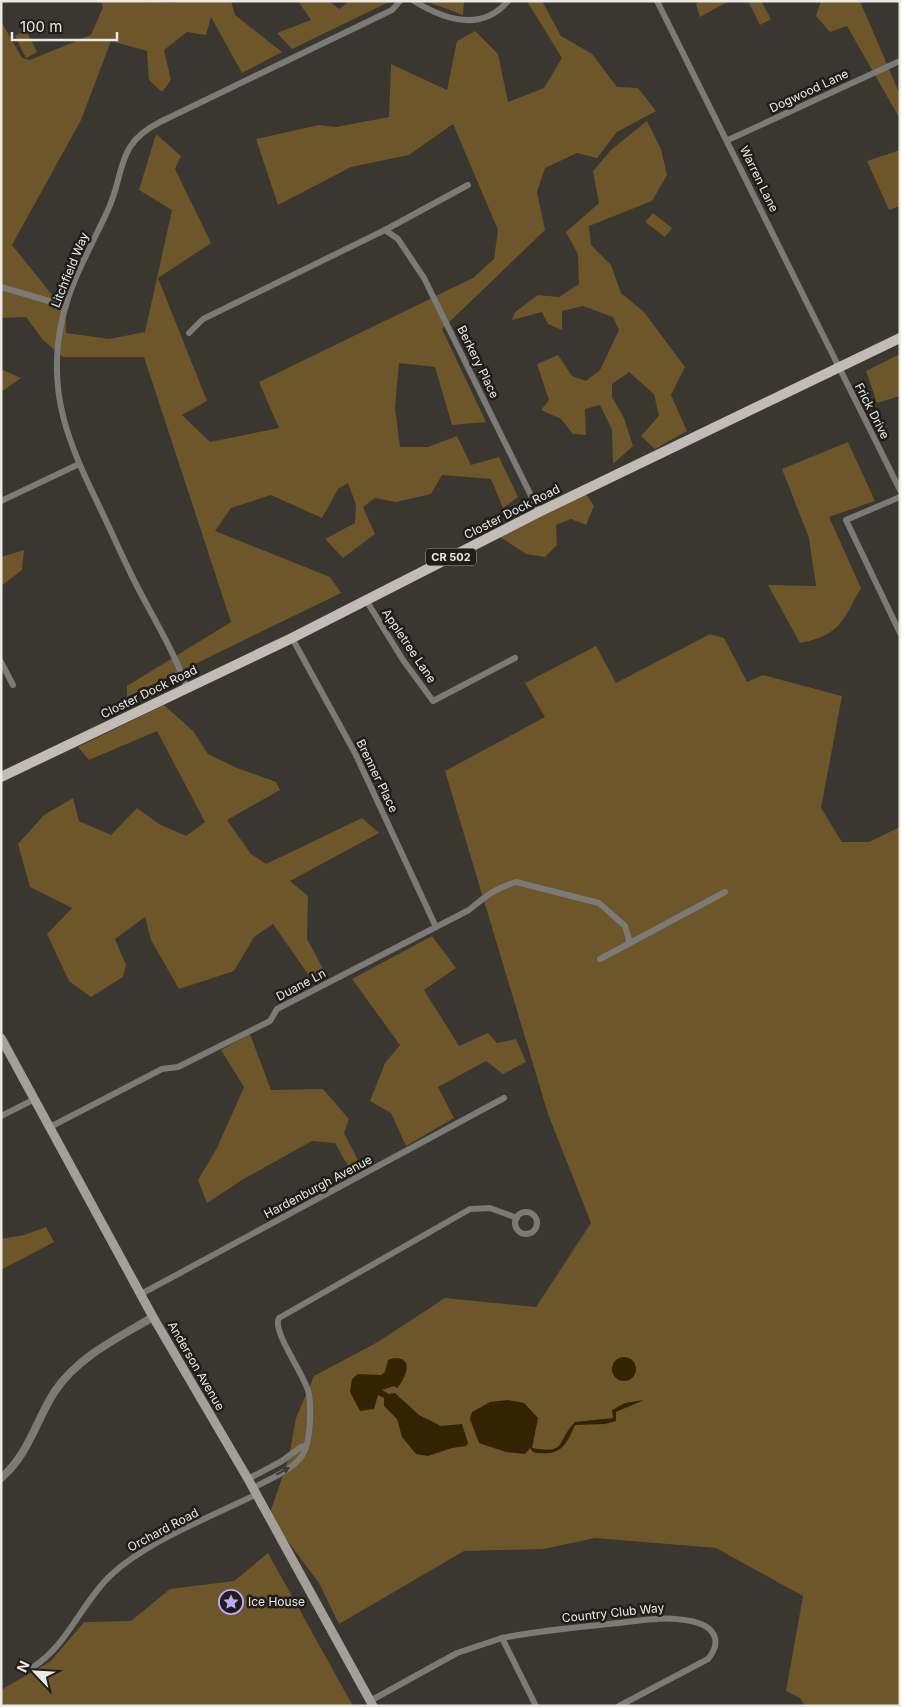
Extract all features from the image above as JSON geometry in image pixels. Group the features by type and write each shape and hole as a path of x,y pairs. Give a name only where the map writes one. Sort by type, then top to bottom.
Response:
{"main road":[{"name":"Closter Dock Road","path":"1,777 292,638 539,512 900,338"},
{"name":"Anderson Avenue","path":"1,1038 153,1318 253,1487 371,1703"}],"street":[{"name":"Litchfield Way","path":"187,688 174,652 138,588 79,464 65,429 58,393 57,356 66,306 86,256 111,205 124,158 137,136 154,124 392,10 400,1"},
{"path":"414,1 431,12 454,20 467,20 491,14 508,1"},
{"name":"Warren Lane","path":"657,1 728,140 838,368"},
{"name":"Dogwood Lane","path":"728,140 900,61"},
{"path":"189,333 203,319 385,230 468,185"},
{"name":"Berkery Place","path":"385,230 398,239 424,278 539,512"},
{"path":"1,287 66,306"},
{"name":"Frick Drive","path":"838,368 900,490"},
{"path":"1,501 79,464"},
{"path":"900,497 846,520 900,633"},
{"name":"Appletree Lane","path":"366,600 403,660 433,701 515,658"},
{"name":"Brenner Place","path":"292,638 355,753 436,927"},
{"path":"1,662 13,685"},
{"name":"Duane Ln","path":"50,1127 162,1069 178,1068 270,1021 277,1009 469,910 479,899 516,882 599,903 625,926 630,943"},
{"path":"600,959 726,892"},
{"name":"Hardenburgh Avenue","path":"141,1294 504,1098"},
{"path":"1,1116 35,1099"},
{"name":"Orchard Road","path":"33,1667 56,1648 97,1589 123,1564 253,1487 294,1465 304,1454 310,1430 309,1393 304,1379 278,1329 280,1318 470,1209 490,1208 517,1218"},
{"path":"1,1478 24,1452 47,1404 69,1374 95,1352 153,1318"},
{"name":"Country Club Way","path":"371,1703 457,1654 502,1638 584,1626 662,1618 690,1621 712,1631 716,1642 715,1648 708,1659 618,1706"},
{"path":"502,1638 536,1706"}],"shaded area":[{"path":"101,1 175,3 176,1 231,1 235,15 282,52 242,73 211,17 206,35 187,32 164,50 171,80 162,92 149,80 147,51 111,41 81,120 12,245 66,312 66,333 109,339 145,332 172,210 139,190 156,134 181,156 175,169 211,243 158,278 207,401 182,415 210,442 279,428 259,382 473,278 494,259 498,230 453,124 409,155 351,167 278,205 256,139 319,125 336,127 389,117 391,64 447,90 457,41 475,31 498,54 508,102 544,88 562,58 528,3 530,1 542,1 561,36 592,54 617,87 638,88 656,111 617,132 597,158 577,153 545,168 537,192 545,230 442,329 486,422 452,425 435,367 399,363 395,408 400,447 428,447 457,436 471,465 499,457 518,497 503,508 491,479 442,475 431,494 396,502 375,498 363,507 375,534 343,558 325,539 355,523 356,505 348,483 338,489 322,518 271,495 231,508 215,531 330,577 341,593 127,697 127,686 231,622 144,357 63,357 43,340 26,317 1,318 1,21 22,58 30,60 91,35 103,7"},
{"path":"298,1 329,1 339,9 350,1 391,1 292,49 277,33 311,20"},
{"path":"425,1 464,1 463,15"},
{"path":"701,1 729,1 700,17 696,4"},
{"path":"761,1 771,19 760,25 749,3"},
{"path":"821,1 860,1 900,95 900,119 847,26 830,32 816,16"},
{"path":"26,30 37,52 26,58 15,36"},
{"path":"647,121 661,149 667,175 652,201 589,226 591,245 611,265 621,293 644,312 685,367 671,395 687,431 655,449 641,436 659,416 654,394 629,372 612,384 612,397 624,418 633,446 613,464 612,430 600,405 585,409 586,435 573,434 561,419 541,410 549,400 537,364 558,355 572,376 586,381 600,370 619,330 613,317 583,306 562,311 562,330 548,324 542,312 512,320 515,312 538,295 559,297 579,284 578,254 566,232 599,203 593,171 611,150"},
{"path":"900,150 900,206 889,210 867,161"},
{"path":"653,213 672,228 665,237 645,222"},
{"path":"900,354 900,396 877,403 866,371"},
{"path":"1,369 21,378 1,392"},
{"path":"848,442 875,501 829,517 861,588 839,625 824,636 800,643 768,585 816,586 809,538 782,469"},
{"path":"586,494 594,506 586,525 571,519 556,525 557,545 545,557 526,554 500,537"},
{"path":"24,550 22,570 1,586 1,557"},
{"path":"710,634 724,638 747,682 763,675 842,696 821,808 842,842 869,842 900,827 900,1706 805,1706 800,1698 786,1691 803,1596 716,1548 595,1538 544,1549 464,1551 339,1624 319,1583 269,1516 289,1457 296,1418 314,1376 376,1343 445,1298 536,1307 591,1223 548,1114 445,771 545,717 525,683 596,646 616,683"},
{"path":"164,705 193,731 208,754 237,768 276,782 280,790 227,820 251,854 266,864 362,818 379,833 290,881 308,896 307,939 326,974 312,980 273,924 254,937 234,971 179,989 151,940 145,917 115,939 126,965 123,977 91,997 69,981 47,934 72,908 30,887 18,844 44,815 73,798 79,821 111,835 137,808 159,824 186,836 205,822 157,731 89,760 78,747"},
{"path":"432,936 456,968 424,990 459,1046 488,1033 497,1043 516,1039 526,1062 503,1074 486,1061 438,1087 454,1118 406,1146 391,1113 370,1101 385,1063 400,1045 352,979"},
{"path":"250,1034 271,1090 323,1089 349,1119 344,1133 363,1170 353,1175 335,1143 312,1141 242,1180 207,1203 198,1180 217,1148 244,1087 221,1050"},
{"path":"46,1227 54,1242 1,1270 1,1239 24,1235"},
{"path":"624,1357 633,1360 636,1369 633,1378 624,1381 615,1378 612,1369 615,1360"},
{"path":"395,1358 405,1361 407,1365 403,1380 397,1388 394,1386 382,1390 389,1394 395,1393 419,1415 441,1426 462,1424 468,1443 466,1446 452,1448 428,1456 416,1454 402,1437 397,1419 384,1406 384,1398 378,1395 374,1409 360,1411 350,1392 352,1379 358,1374 381,1375 385,1372 388,1360"},
{"path":"508,1400 524,1403 538,1418 532,1448 551,1449 560,1445 575,1422 613,1418 612,1410 625,1403 644,1400 616,1412 616,1421 605,1424 575,1425 566,1442 559,1450 548,1453 536,1453 530,1448 525,1454 506,1452 479,1443 470,1419 472,1412 490,1402"},
{"path":"268,1553 353,1706 1,1706 1,1690 51,1661 84,1622 131,1621 170,1589 234,1581"}],"place":[{"name":"Ice House","path":"231,1602"}]}
